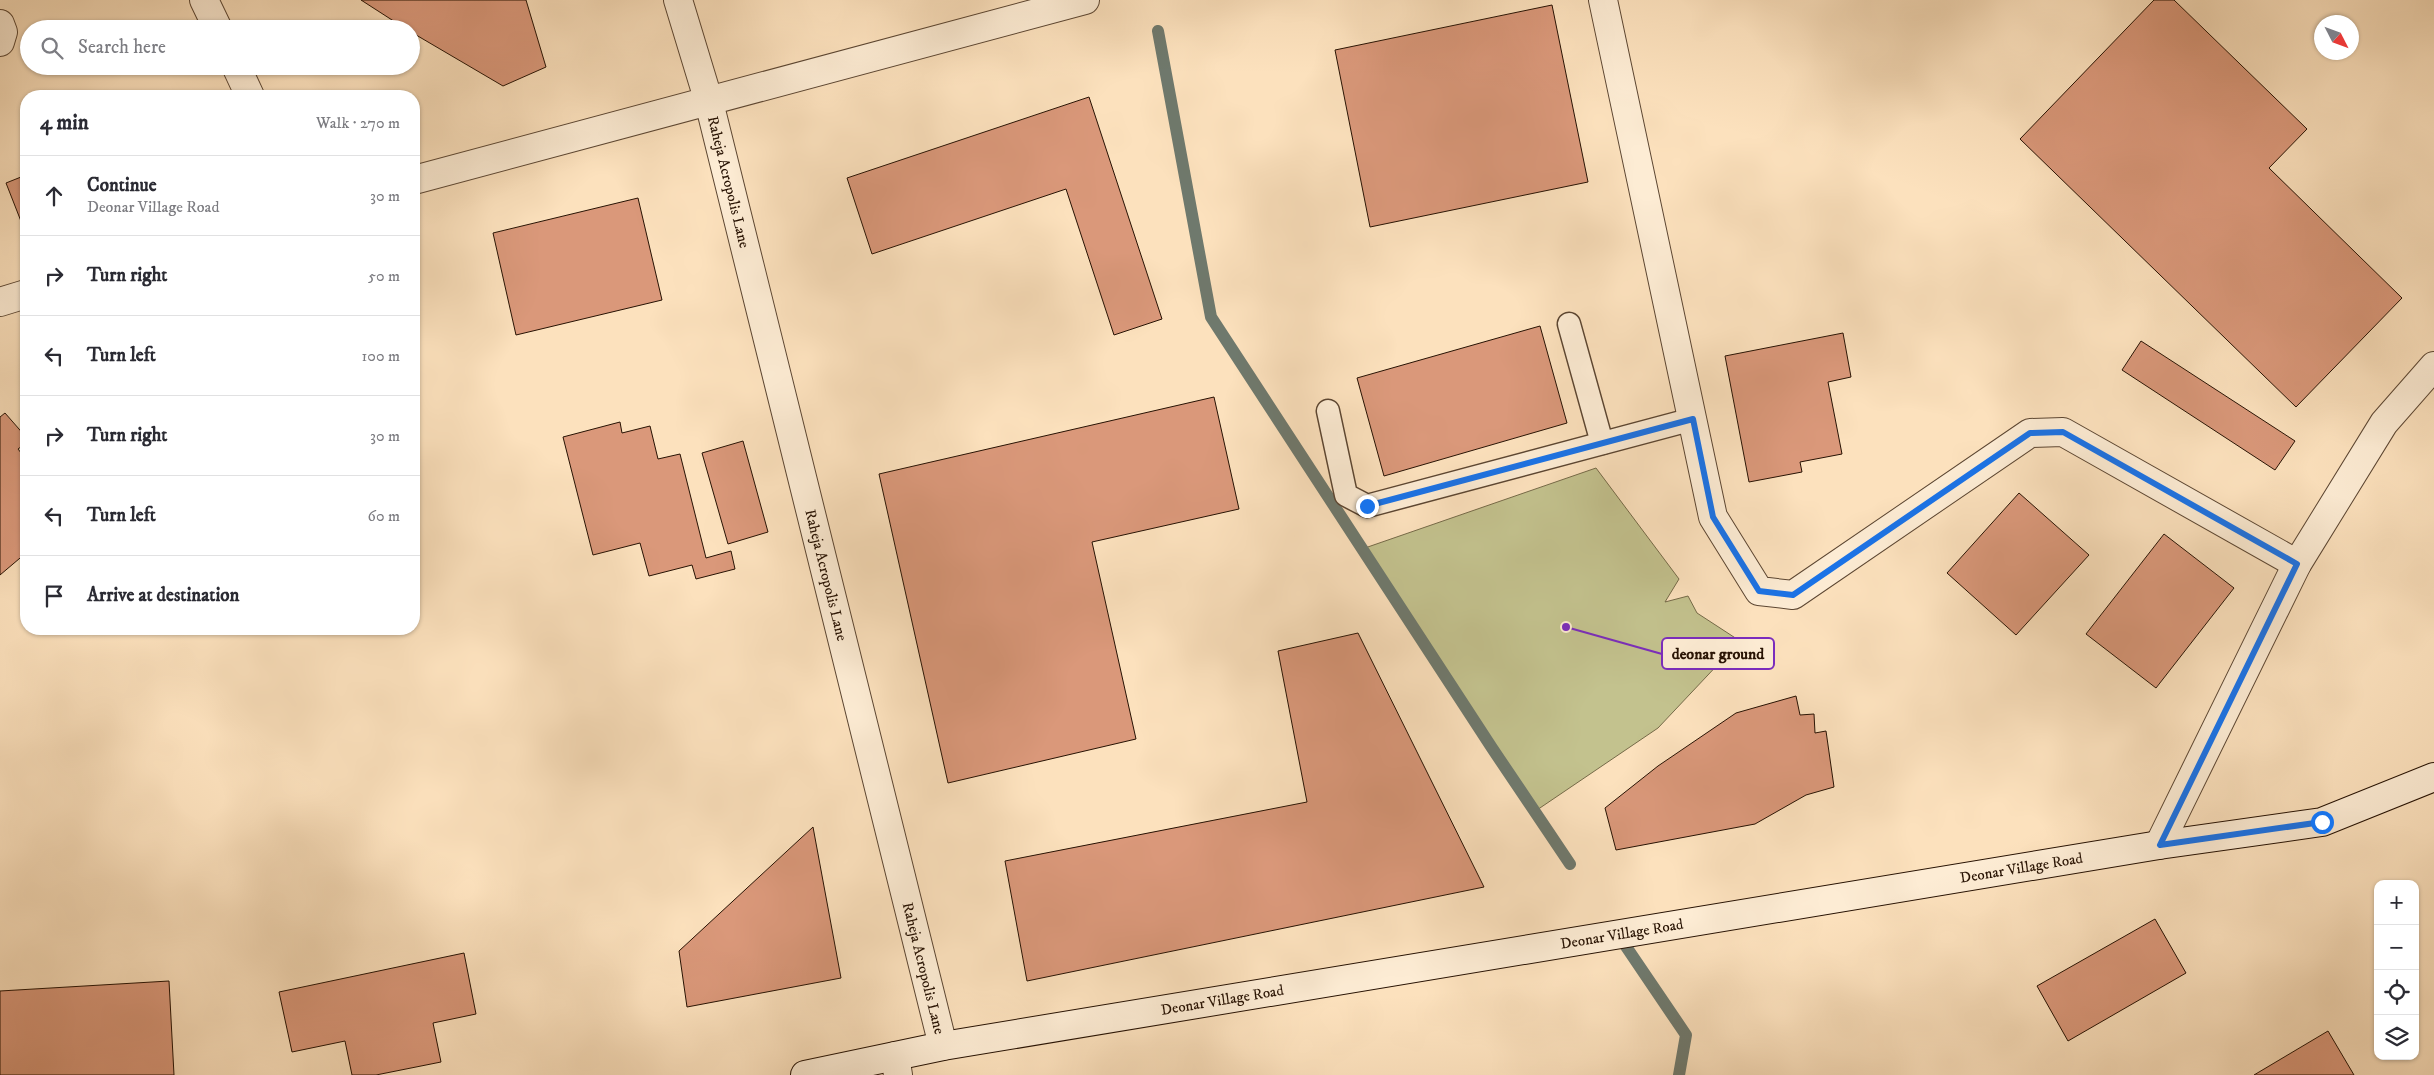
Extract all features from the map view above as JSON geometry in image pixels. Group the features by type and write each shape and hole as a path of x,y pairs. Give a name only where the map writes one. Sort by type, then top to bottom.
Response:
{"street":[{"path":"204,0 214,20"},
{"name":"Raheja Acropolis Lane","path":"678,0 708,102 943,1046"},
{"path":"420,178 1085,0"},
{"path":"1603,0 1713,517 1759,591 1793,595 2030,433 2063,432 2297,564"},
{"path":"0,24 2,32 0,42"},
{"path":"240,75 247,90"},
{"path":"0,302 20,296"},
{"path":"2160,845 2297,564 2384,423 2434,366"},
{"name":"Deonar Village Road","path":"805,1075 896,1066 943,1046 2160,845 2322,822 2434,777"}],"lane":[{"path":"1569,324 1602,443"},
{"path":"1328,411 1346,495 1367,506 1693,419"}],"shaded area":[{"path":"1596,468 1679,579 1665,602 1688,596 1697,613 1740,641 1658,728 1534,812 1362,549"}],"building":[{"path":"361,0 526,0 546,67 503,86 420,37 420,20 392,20"},
{"path":"2154,0 2174,0 2307,129 2269,168 2402,298 2296,407 2020,139"},
{"path":"1552,5 1588,182 1370,227 1335,50"},
{"path":"1089,97 1162,319 1114,335 1066,189 872,254 847,178"},
{"path":"20,177 20,219 6,183"},
{"path":"638,198 662,300 516,335 493,233"},
{"path":"1540,326 1567,423 1384,476 1357,378"},
{"path":"1843,333 1851,377 1828,382 1842,454 1800,462 1802,472 1749,482 1725,356"},
{"path":"2141,341 2295,441 2275,470 2122,370"},
{"path":"1214,397 1239,509 1092,542 1136,739 948,783 879,474"},
{"path":"5,413 20,430 20,448 18,449 20,452 20,558 0,575 0,417"},
{"path":"620,422 622,433 650,426 658,459 680,454 706,558 731,551 735,569 696,579 692,565 649,576 640,543 593,555 563,437"},
{"path":"743,441 768,532 728,544 702,453"},
{"path":"2019,493 2089,555 2016,635 1947,573"},
{"path":"2164,534 2234,588 2156,688 2086,634"},
{"path":"1358,633 1484,887 1027,981 1005,861 1307,802 1278,651"},
{"path":"1796,696 1800,715 1814,714 1815,733 1826,731 1834,787 1806,795 1755,824 1616,850 1605,808 1658,766 1736,713"},
{"path":"813,827 841,978 687,1007 679,951"},
{"path":"2155,919 2186,973 2068,1041 2037,986"},
{"path":"464,953 476,1014 433,1023 441,1062 376,1075 352,1075 345,1041 292,1052 279,992"},
{"path":"169,981 174,1075 0,1075 0,991"},
{"path":"2328,1031 2354,1075 2254,1075"}],"waterway":[{"path":"1158,31 1211,317 1492,748 1570,864"},
{"path":"1625,945 1686,1035 1679,1075"}],"place":[{"name":"deonar ground","path":"1566,627"}],"route":[{"path":"1367,506 1693,419 1713,517 1759,591 1793,595 2030,433 2063,432 2297,564 2160,845 2322,822"}]}
